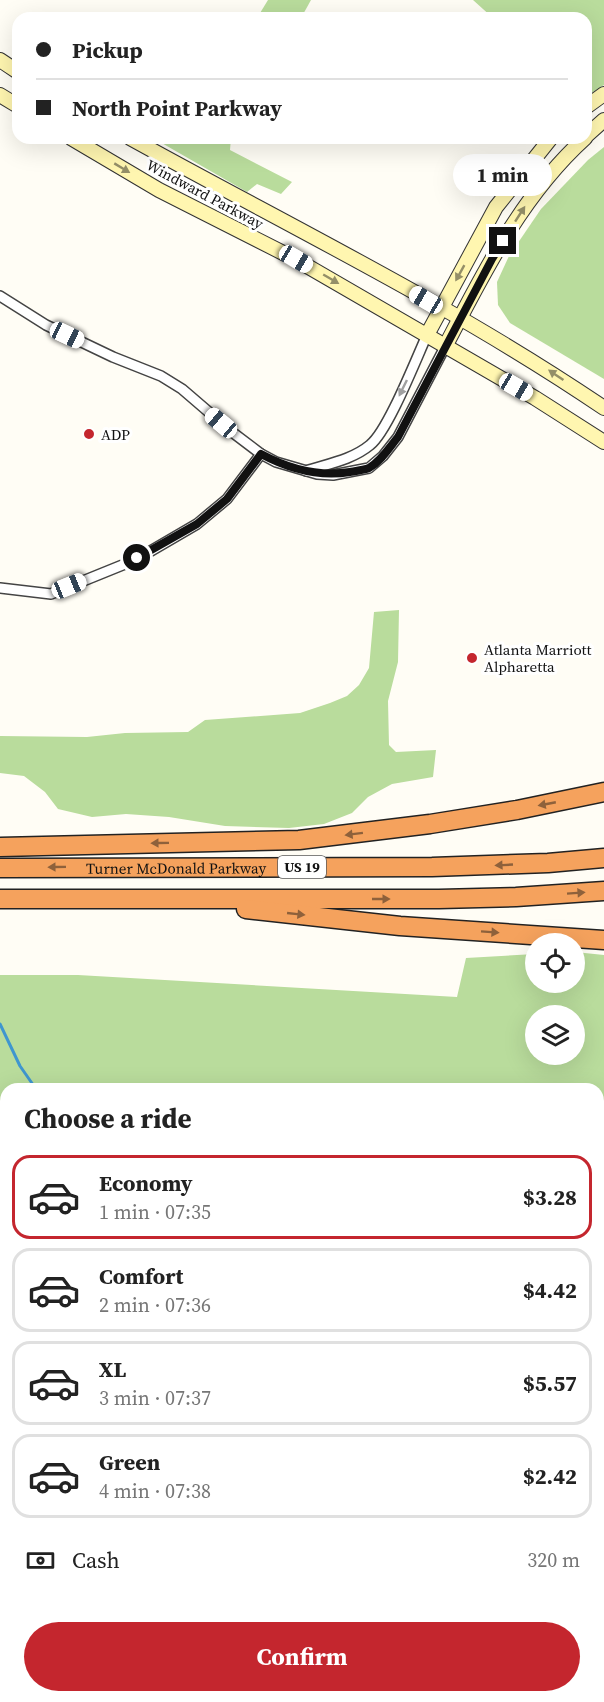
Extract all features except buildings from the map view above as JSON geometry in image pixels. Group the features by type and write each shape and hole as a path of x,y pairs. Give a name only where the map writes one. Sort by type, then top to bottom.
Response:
{"highway":[{"path":"0,847 299,840 441,822 517,810 604,792"},
{"name":"Turner McDonald Parkway","path":"0,868 432,867 548,863 604,858"},
{"name":"US 19","path":"0,899 439,899 604,891"},
{"path":"155,899 400,926 604,940"}],"main road":[{"path":"592,131 604,120"},
{"name":"Windward Parkway","path":"81,144 159,190 296,259 446,345 604,442"},
{"name":"Windward Parkway","path":"141,144 546,368 604,408"},
{"path":"427,335 496,207 546,144"},
{"path":"446,345 492,259 525,207 549,176 579,144"}],"street":[{"path":"0,296 46,325 168,380 261,454 276,462 317,474 333,475 369,468 383,456 398,437 446,345"},
{"path":"306,471 345,459 372,444 383,429 427,335"},
{"path":"0,588 51,594 149,552 197,524 227,499 261,454"}],"green space":[{"path":"268,0 311,0 304,12 261,12"},
{"path":"473,0 604,0 604,85 592,93 592,12 486,12"},
{"path":"163,144 230,144 230,150 292,182 281,194 257,184 247,192"},
{"path":"604,147 604,379 510,323 498,305 497,282 509,256 541,209 588,160"},
{"path":"399,610 398,662 388,701 389,745 396,752 436,750 433,777 392,784 368,797 352,813 324,824 289,828 225,826 169,817 126,814 92,817 58,809 45,792 24,776 0,773 0,736 87,737 125,733 188,732 205,720 300,713 330,703 347,696 359,685 369,668 374,612"},
{"path":"585,953 604,955 604,1083 0,1083 0,975 78,975 457,997 466,958 525,955 525,993 585,993"}],"waterway":[{"path":"0,1024 20,1066 32,1083"}],"place":[{"name":"ADP","path":"89,434"},
{"name":"Atlanta Marriott Alpharetta","path":"472,658"}],"route":[{"path":"137,558 197,524 227,499 261,454 276,462 317,474 333,475 369,468 383,456 398,437 503,241"}]}
